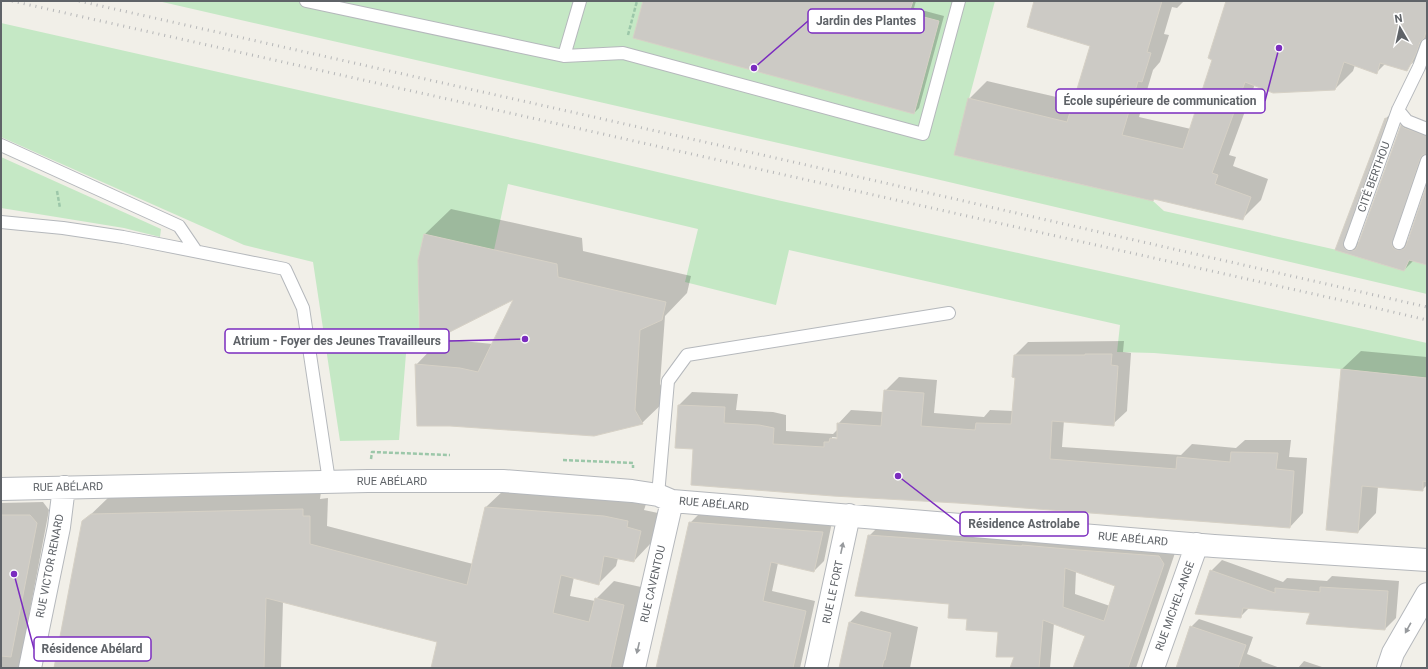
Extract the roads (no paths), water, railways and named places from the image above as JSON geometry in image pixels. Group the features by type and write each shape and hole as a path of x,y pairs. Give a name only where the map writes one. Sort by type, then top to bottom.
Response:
{"street":[{"name":"RUE ABÉLARD","path":"1,488 329,481 503,481 632,490 665,498 849,515 1197,544 1427,560"},
{"name":"RUE VICTOR RENARD","path":"30,668 59,522 64,487"},
{"name":"RUE CAVENTOU","path":"634,668 665,498"},
{"name":"RUE LE FORT","path":"816,668 849,515"},
{"name":"RUE MICHEL-ANGE","path":"1153,668 1197,544"},
{"path":"1388,668 1393,653 1427,594"}],"lane":[{"path":"306,1 564,56 624,53 923,134 959,1"},
{"path":"564,56 580,1"},
{"name":"CITÉ BERTHOU","path":"1350,244 1398,110 1419,67 1427,45"},
{"path":"1398,110 1407,121 1427,129"},
{"path":"1,145 179,226 196,252"},
{"path":"1399,243 1427,161"},
{"path":"1,222 63,228 123,237 285,269 303,308 329,481"},
{"path":"665,498 668,381 687,355 949,313"}],"railway":[{"path":"12,1 1427,320"},
{"path":"79,1 1427,307"}],"place":[{"name":"École supérieure de communication","path":"1279,48"},
{"name":"Jardin des Plantes","path":"754,68"},
{"name":"Atrium - Foyer des Jeunes Travailleurs","path":"525,339"},
{"name":"Résidence Astrolabe","path":"898,476"},
{"name":"Résidence Abélard","path":"14,574"}]}
